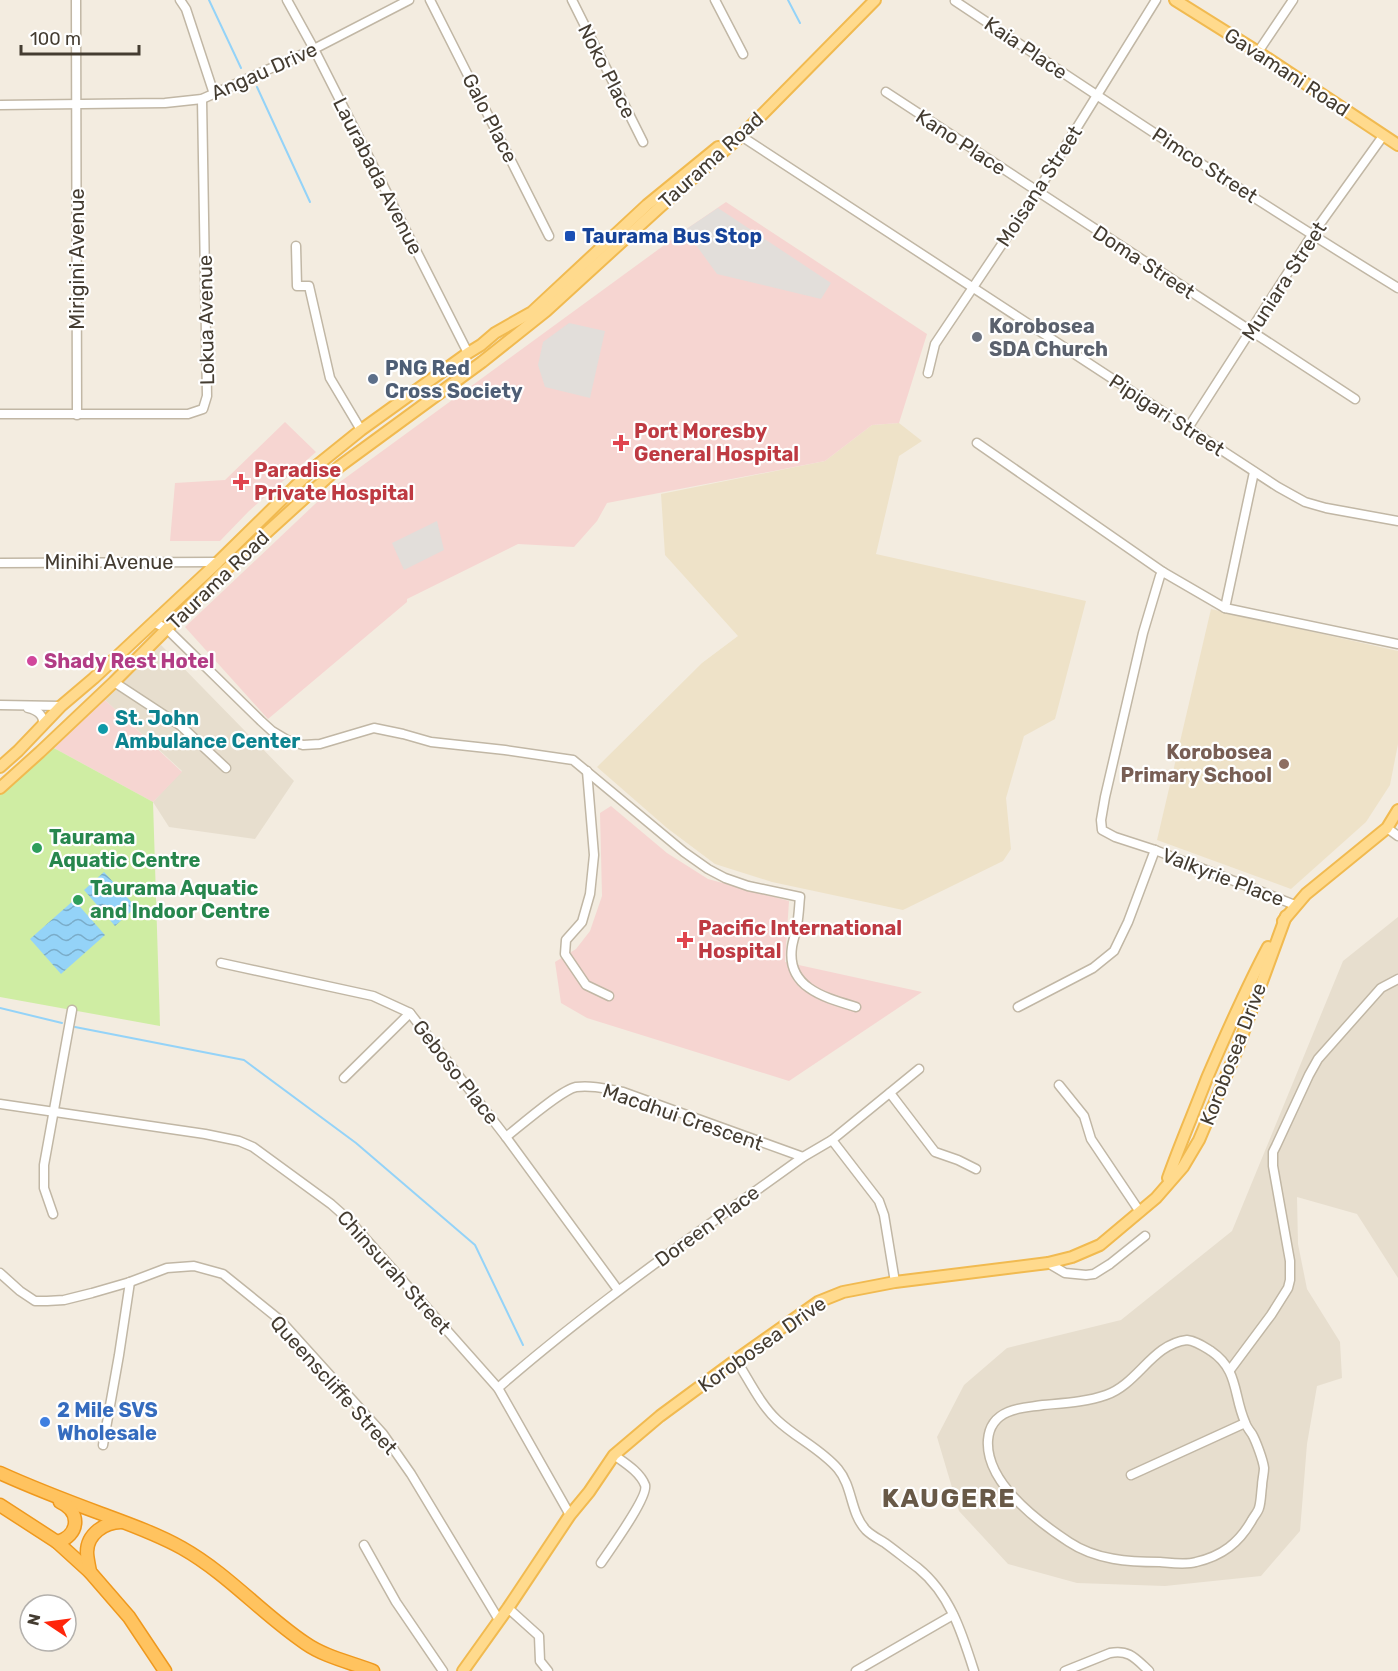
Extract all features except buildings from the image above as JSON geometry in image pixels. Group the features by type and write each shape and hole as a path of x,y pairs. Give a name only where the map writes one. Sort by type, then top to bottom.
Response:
{"highway":[{"path":"0,1473 27,1486 124,1522 179,1546 225,1576 306,1644 325,1654 372,1671"},
{"path":"27,1486 71,1509 75,1517 72,1532 65,1540 57,1542"},
{"path":"0,1505 57,1542 90,1572 129,1617 165,1671"},
{"path":"90,1572 87,1550 89,1541 95,1532 114,1522 124,1522"}],"main road":[{"name":"Taurama Road","path":"0,767 64,704 218,562 315,467 361,430 482,345 495,333 532,312 647,205 722,144 804,64 865,0"},
{"name":"Taurama Road","path":"0,788 114,682 222,573 339,466 482,362 546,311 741,136 875,0"},
{"name":"Gavamani Road","path":"1175,0 1398,145"},
{"path":"64,704 78,715"},
{"name":"Korobosea Drive","path":"1167,1184 1182,1140 1218,1053 1265,952 1286,916 1306,894 1387,828 1398,810"},
{"name":"Korobosea Drive","path":"463,1671 614,1455 660,1416 818,1302 843,1292 895,1282 1048,1263 1072,1257 1100,1245 1156,1198 1191,1155 1209,1116 1237,1050 1286,916"}],"street":[{"name":"Mirigini Avenue","path":"76,0 77,415"},
{"path":"180,0 186,9 214,94"},
{"name":"Laurabada Avenue","path":"287,0 468,353"},
{"name":"Angau Drive","path":"0,105 165,103 202,99 314,49 409,0"},
{"name":"Galo Place","path":"430,0 549,236"},
{"name":"Noko Place","path":"572,0 643,142"},
{"path":"716,0 743,54"},
{"name":"Moisana Street","path":"928,373 935,344 1037,192 1155,0"},
{"path":"1258,52 1293,0"},
{"name":"Kaia Place","path":"955,1 1097,96"},
{"name":"Kano Place","path":"886,92 1037,192"},
{"name":"Pimco Street","path":"1097,96 1398,288"},
{"name":"Lokua Avenue","path":"0,414 188,414 203,409 207,396 202,99"},
{"name":"Pipigari Street","path":"741,136 1254,472 1305,502 1398,521"},
{"name":"Muniara Street","path":"1188,428 1312,235 1383,136"},
{"name":"Doma Street","path":"1037,192 1355,399"},
{"path":"296,246 297,286 309,286 330,378 361,430"},
{"path":"977,443 1163,572 1225,608 1398,644"},
{"path":"1225,608 1254,472"},
{"name":"Minihi Avenue","path":"0,562 218,562"},
{"path":"1155,850 1115,837 1102,830 1101,820 1143,633 1163,572"},
{"path":"153,622 166,629 261,721 287,740 303,745 320,744 374,728 431,742 573,760 684,852 708,869 748,886 800,897 798,922 791,950 794,971 808,988 823,997 856,1007"},
{"path":"114,682 181,726 226,768"},
{"path":"0,705 64,704"},
{"path":"24,706 40,714 44,722 42,726"},
{"path":"587,771 594,855 590,894 582,922 566,940 565,954 586,985 609,996"},
{"path":"1387,828 1398,836"},
{"name":"Valkyrie Place","path":"1018,1007 1093,969 1114,951 1128,922 1155,850 1295,905"},
{"name":"Geboso Place","path":"221,963 373,996 410,1013 506,1137 618,1290"},
{"path":"1230,1370 1271,1315 1288,1288 1290,1280 1290,1261 1273,1166 1273,1152 1318,1059 1381,988 1398,979"},
{"path":"53,1214 44,1188 44,1165 72,1010"},
{"path":"344,1078 410,1013"},
{"name":"Doreen Place","path":"498,1388 540,1351 618,1290 803,1157 832,1140 919,1069"},
{"path":"1059,1085 1084,1116 1091,1139 1140,1212"},
{"name":"Macdhui Crescent","path":"506,1137 545,1106 573,1088 595,1086 623,1092 803,1157"},
{"path":"890,1093 935,1152 976,1169"},
{"name":"Chinsurah Street","path":"0,1104 205,1134 239,1141 253,1147 331,1204 349,1220 498,1388 570,1515"},
{"path":"832,1140 879,1201 884,1215 895,1282"},
{"path":"1048,1263 1065,1273 1094,1274 1144,1236"},
{"name":"Queenscliffe Street","path":"0,1273 35,1301 64,1300 130,1282 166,1268 194,1266 222,1274 280,1320 384,1434 500,1620"},
{"path":"103,1445 130,1282"},
{"path":"1180,1341 1194,1341 1223,1361 1230,1370 1245,1423 1253,1436 1264,1467 1259,1508 1244,1534 1225,1552 1195,1563 1128,1562 1096,1554 1071,1544 1020,1504 1005,1487 988,1452 989,1434 995,1420 1001,1415 1022,1408 1084,1401 1107,1395 1122,1388 1155,1356 1180,1341"},
{"path":"736,1360 775,1418 838,1469 847,1482 857,1517 867,1531 920,1570 936,1585 959,1626 974,1671"},
{"path":"1131,1476 1245,1423"},
{"path":"601,1563 634,1513 645,1491 645,1485 633,1469 614,1455"},
{"path":"363,1545 396,1602 443,1671"},
{"path":"508,1608 539,1636 540,1661 548,1671"},
{"path":"856,1671 953,1615"},
{"path":"1065,1671 1118,1651 1128,1653 1149,1671"}],"shaded area":[{"name":"Port Moresby General Hospital","path":"726,202 927,334 899,423 872,425 825,461 607,503 597,521 574,547 518,544 407,599 407,602 268,719 185,627 333,487"},
{"path":"718,208 831,283 821,299 717,274 685,230"},
{"path":"569,323 605,331 590,398 545,387 538,365 543,342"},
{"name":"Paradise Private Hospital","path":"285,422 316,452 249,511 220,541 170,541 175,483 225,480"},
{"path":"899,423 922,441 899,456 876,554 1086,601 1055,719 1024,736 1006,798 1011,849 1003,861 903,910 772,882 715,864 667,828 597,767 702,663 738,636 665,555 661,494 825,461 872,425"},
{"path":"437,521 444,550 404,570 392,543"},
{"name":"Korobosea Primary School","path":"1211,609 1398,651 1398,744 1390,785 1366,822 1291,889 1157,840"},
{"path":"161,645 294,781 255,839 169,827 153,802 182,771 104,699"},
{"path":"104,699 182,772 153,802 52,747"},
{"name":"Pacific International Hospital","path":"611,806 667,853 708,879 789,901 785,962 922,992 789,1081 587,1018 561,1003 555,962 576,949 590,931 602,896 600,813"},
{"path":"1398,917 1398,1278 1357,1214 1297,1197 1298,1244 1307,1289 1340,1342 1342,1378 1317,1386 1307,1444 1300,1531 1261,1576 1165,1586 1077,1583 1008,1564 959,1511 937,1437 964,1385 1007,1348 1121,1320 1232,1231 1343,961"}],"green space":[{"name":"Taurama Aquatic and Indoor Centre","path":"52,747 153,802 160,1026 0,997 0,795"}],"water":[{"path":"104,872 136,907 115,926 84,890"},
{"path":"74,900 105,935 61,974 30,939"}],"waterway":[{"path":"209,0 241,68"},
{"path":"788,0 800,23"},
{"path":"257,87 310,202"},
{"path":"0,1008 62,1023"},
{"path":"75,1027 244,1060 356,1143 475,1245 523,1345"}],"place":[{"name":"Taurama Bus Stop","path":"570,236"},
{"name":"Korobosea SDA Church","path":"977,337"},
{"name":"PNG Red Cross Society","path":"373,379"},
{"name":"Port Moresby General Hospital","path":"621,443"},
{"name":"Paradise Private Hospital","path":"241,482"},
{"name":"Shady Rest Hotel","path":"32,661"},
{"name":"St. John Ambulance Center","path":"103,729"},
{"name":"Korobosea Primary School","path":"1284,764"},
{"name":"Taurama Aquatic Centre","path":"37,848"},
{"name":"Taurama Aquatic and Indoor Centre","path":"78,900"},
{"name":"Pacific International Hospital","path":"685,940"},
{"name":"2 Mile SVS Wholesale","path":"45,1422"}],"district":[{"name":"KAUGERE","path":"949,1498"}]}
